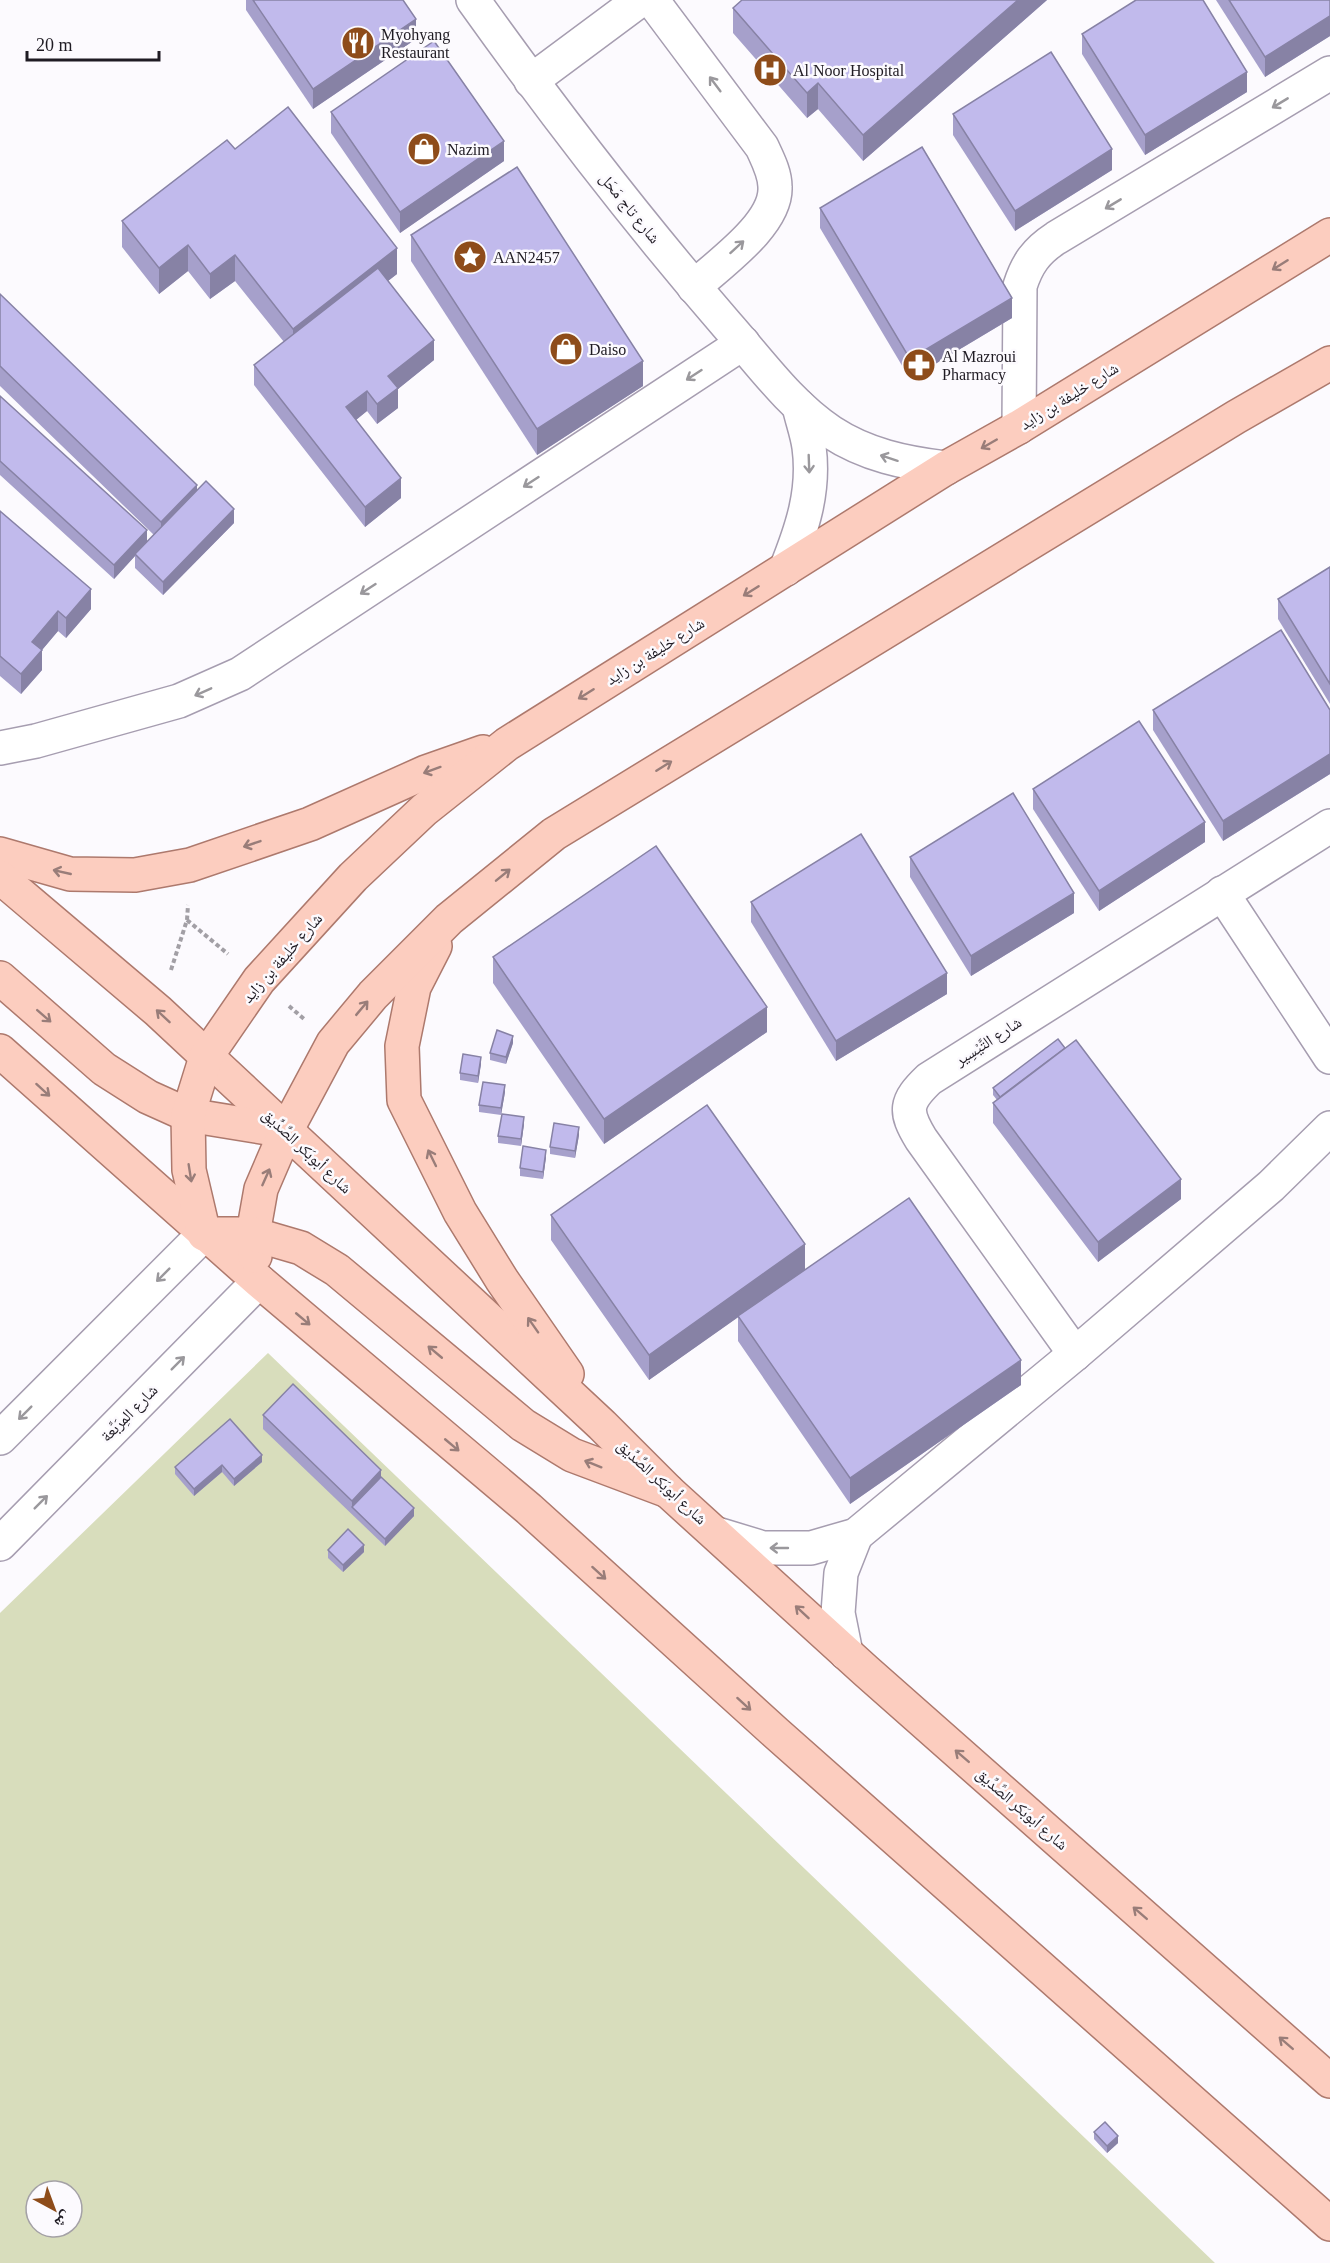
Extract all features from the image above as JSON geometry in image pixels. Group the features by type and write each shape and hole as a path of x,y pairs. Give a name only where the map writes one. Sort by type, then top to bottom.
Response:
{"main road":[{"name":"شارع خليفة بن زايد","path":"204,1234 189,1170 188,1115 206,1057 259,980 353,877 424,810 507,744 946,468 1018,427 1330,235"},
{"path":"259,1281 253,1234 261,1189 286,1131 333,1043 373,995 449,919 554,834 1236,417 1329,366"},
{"path":"0,854 70,874 135,875 190,865 310,824 417,776 507,744"},
{"name":"شارع أبوبَكر الصِّدِّيق","path":"0,877 158,1011 602,1425 668,1491 846,1653 1330,2081"},
{"path":"449,919 414,987 402,1046 404,1100 460,1212 502,1280 602,1425"},
{"path":"0,978 104,1069 148,1096 188,1115 286,1131"},
{"path":"0,1051 204,1234 529,1509 776,1733 1330,2224"},
{"path":"204,1234 253,1234 302,1248 337,1270 523,1425 562,1449 606,1469 668,1491"}],"street":[{"name":"شارع تاج مَحَل","path":"473,0 531,81 611,185 694,287 799,406 831,432 867,451 905,463 946,468"},
{"path":"531,81 640,0"},
{"path":"652,0 762,147 772,170 776,189 771,209 757,229 694,287"},
{"path":"1018,427 1020,286 1032,258 1056,238 1330,73"},
{"path":"0,748 36,741 179,701 240,674 743,343"},
{"name":"شارع تاج مَحَل","path":"786,569 802,530 810,489 809,447 799,406"},
{"name":"شارع التَّيْسِير","path":"1075,1354 921,1138 910,1121 909,1106 917,1090 929,1079 1330,826"},
{"path":"1222,893 1330,1057"},
{"path":"717,1534 763,1548 811,1548 856,1535 1075,1354 1271,1186 1330,1128"},
{"path":"0,1438 204,1234"},
{"name":"شارع المِرَبَّعة","path":"0,1544 259,1281"},
{"path":"846,1653 838,1614 841,1573 856,1535"}],"path":[{"path":"188,920 333,1043"}],"green space":[{"path":"268,1353 1215,2263 0,2263 0,1613"}],"building":[{"path":"253,0 403,0 416,19 313,89"},
{"path":"742,0 1018,0 863,135 818,83 807,93 733,8"},
{"path":"1136,0 1203,0 1247,72 1145,135 1082,34"},
{"path":"1229,0 1330,0 1330,16 1265,57"},
{"path":"434,41 504,141 400,212 331,112"},
{"path":"1051,52 1112,149 1015,211 953,114"},
{"path":"288,107 397,248 293,329 235,255 210,274 188,245 159,268 122,221 227,140 235,149"},
{"path":"922,147 1012,298 910,359 820,208"},
{"path":"517,167 643,361 537,429 411,235"},
{"path":"378,268 434,340 388,376 398,388 377,404 367,391 346,407 401,478 365,507 254,365"},
{"path":"0,294 197,485 161,522 0,366"},
{"path":"0,396 147,530 114,565 0,461"},
{"path":"206,481 234,509 163,582 135,554"},
{"path":"0,511 91,589 66,618 58,611 32,642 42,650 21,674 0,656"},
{"path":"1330,567 1330,684 1278,599"},
{"path":"1281,630 1330,710 1330,754 1223,821 1153,710"},
{"path":"1139,721 1205,822 1099,891 1033,789"},
{"path":"1013,793 1074,893 971,956 910,857"},
{"path":"861,834 947,973 836,1041 751,902"},
{"path":"656,846 767,1007 604,1119 493,957"},
{"path":"497,1030 513,1036 506,1057 490,1053"},
{"path":"1058,1039 1065,1048 1000,1097 993,1088"},
{"path":"1076,1040 1181,1179 1098,1242 993,1103"},
{"path":"463,1054 481,1057 478,1076 460,1073"},
{"path":"483,1082 505,1085 501,1108 479,1105"},
{"path":"707,1105 805,1244 649,1355 551,1215"},
{"path":"502,1114 524,1117 521,1139 498,1136"},
{"path":"554,1123 579,1127 575,1151 550,1147"},
{"path":"523,1146 546,1150 543,1172 520,1168"},
{"path":"909,1198 1021,1360 850,1478 738,1316"},
{"path":"293,1384 381,1470 352,1501 263,1415"},
{"path":"230,1419 262,1455 234,1479 222,1465 194,1489 175,1467"},
{"path":"381,1477 414,1508 385,1539 352,1507"},
{"path":"348,1529 364,1545 343,1565 328,1550"},
{"path":"1105,2122 1118,2136 1107,2146 1094,2132"}],"place":[{"name":"Myohyang Restaurant","path":"358,43"},
{"name":"Al Noor Hospital","path":"770,70"},
{"name":"Nazim","path":"424,149"},
{"name":"AAN2457","path":"470,257"},
{"name":"Daiso","path":"566,349"},
{"name":"Al Mazroui Pharmacy","path":"919,365"}]}
